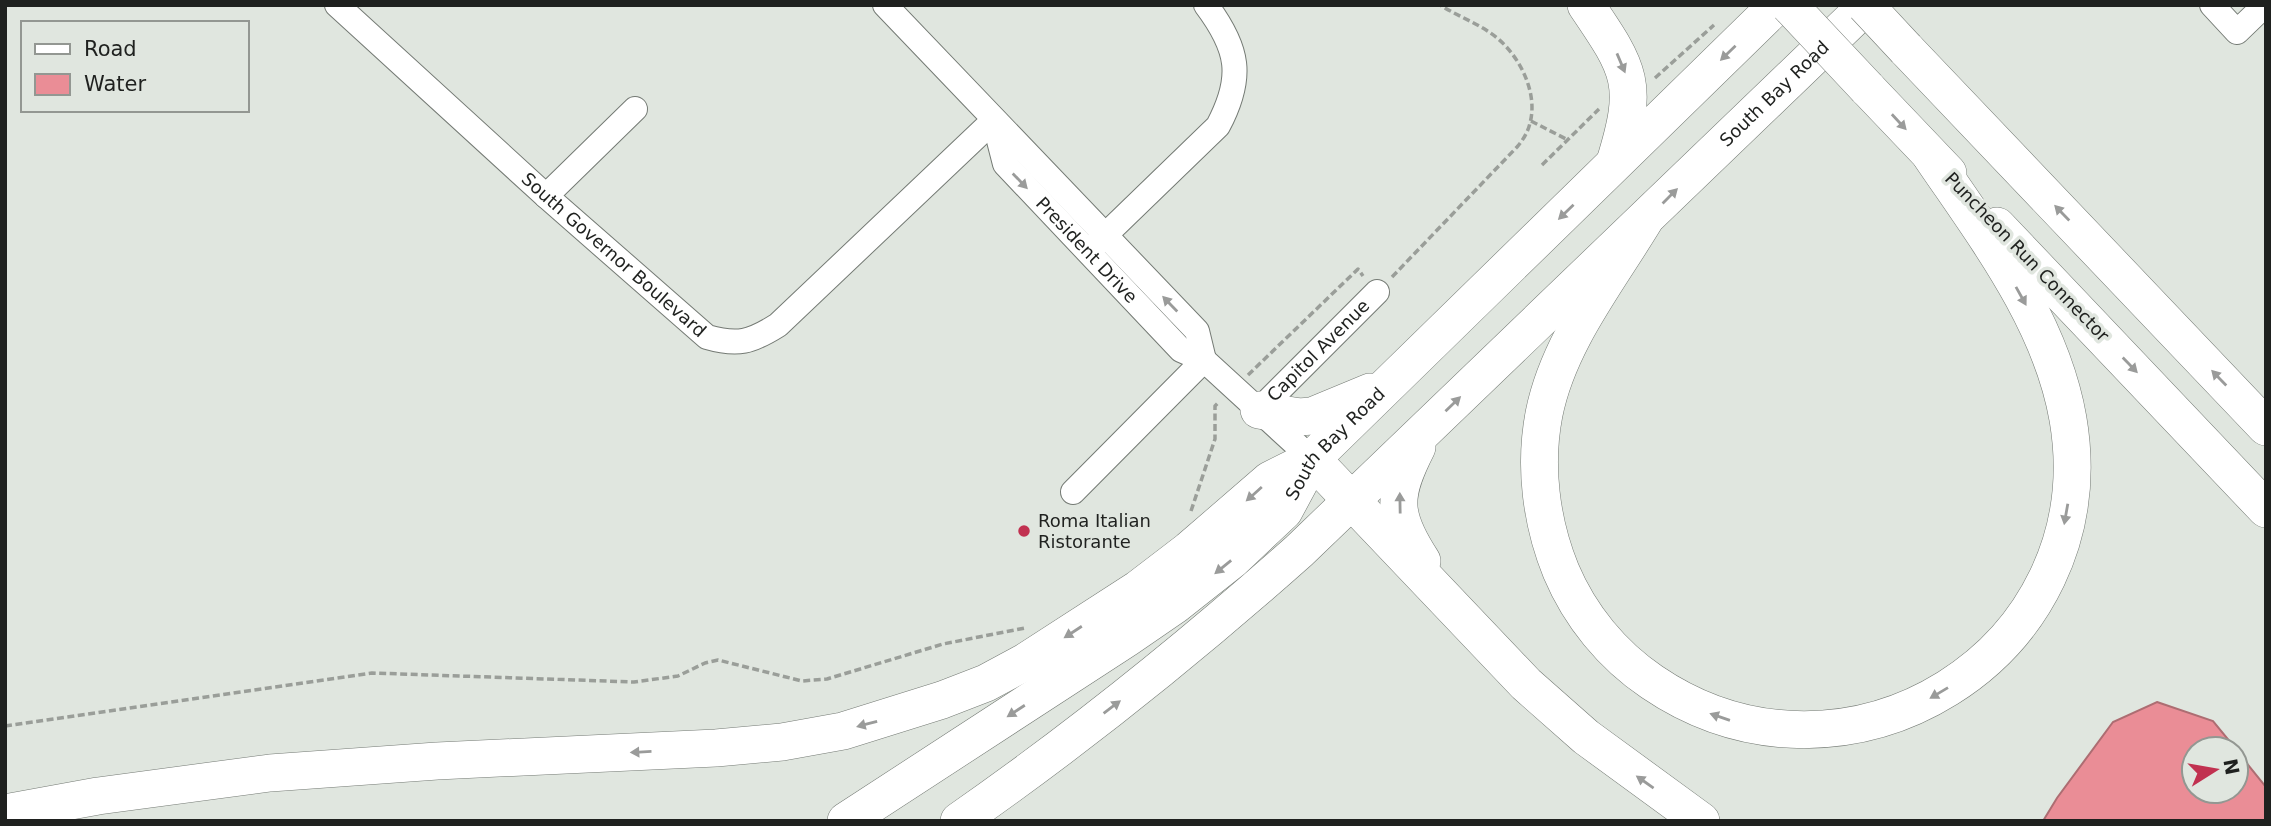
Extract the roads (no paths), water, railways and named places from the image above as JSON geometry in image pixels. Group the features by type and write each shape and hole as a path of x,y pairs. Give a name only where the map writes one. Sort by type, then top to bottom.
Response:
{"highway":[{"path":"1586,5 1621,60 1630,93 1626,127 1614,165"},
{"name":"South Bay Road","path":"846,821 1127,638 1175,605 1231,560 1284,511 1312,459 1777,5"},
{"name":"Puncheon Run Connector","path":"1789,5 2266,509"},
{"path":"1866,5 2266,427"},
{"name":"South Bay Road","path":"959,821 1162,668 1247,597 1351,502 1866,5"},
{"path":"1644,221 1564,354 1551,386 1544,417 1539,484 1553,552 1569,589 1589,622 1613,649 1637,672 1688,705 1724,719 1778,729 1844,728 1875,721 1913,708 1964,678 1990,657 2013,632 2030,608 2059,548 2067,517 2071,482 2068,420 2046,347 2008,272 1931,156"},
{"path":"1259,410 1299,417 1312,416 1390,383"},
{"path":"1425,431 1401,482 1399,510 1406,537 1451,606"},
{"path":"5,813 98,796 270,773 437,761 716,748 843,731 942,700 986,683 1025,662 1138,589 1189,550 1270,480 1312,459 1526,684 1586,737 1702,821"}],"street":[{"name":"President Drive","path":"885,5 994,120 1096,244 1197,331 1204,360 1312,459"},
{"path":"1096,244 1218,126 1230,102 1235,79 1234,60 1228,41 1206,5"},
{"path":"2212,5 2237,32 2265,5"},
{"name":"South Governor Boulevard","path":"339,6 546,196 707,338 727,343 744,342 761,336 778,325 994,120"},
{"path":"546,196 635,109"},
{"name":"Capitol Avenue","path":"1259,410 1377,292"},
{"path":"1073,492 1204,360"}],"water":[{"path":"2157,702 2213,721 2224,735 2180,735 2180,805 2250,805 2250,767 2266,787 2266,821 2043,821 2113,722"}],"place":[{"name":"Roma Italian Ristorante","path":"1024,531"}]}
